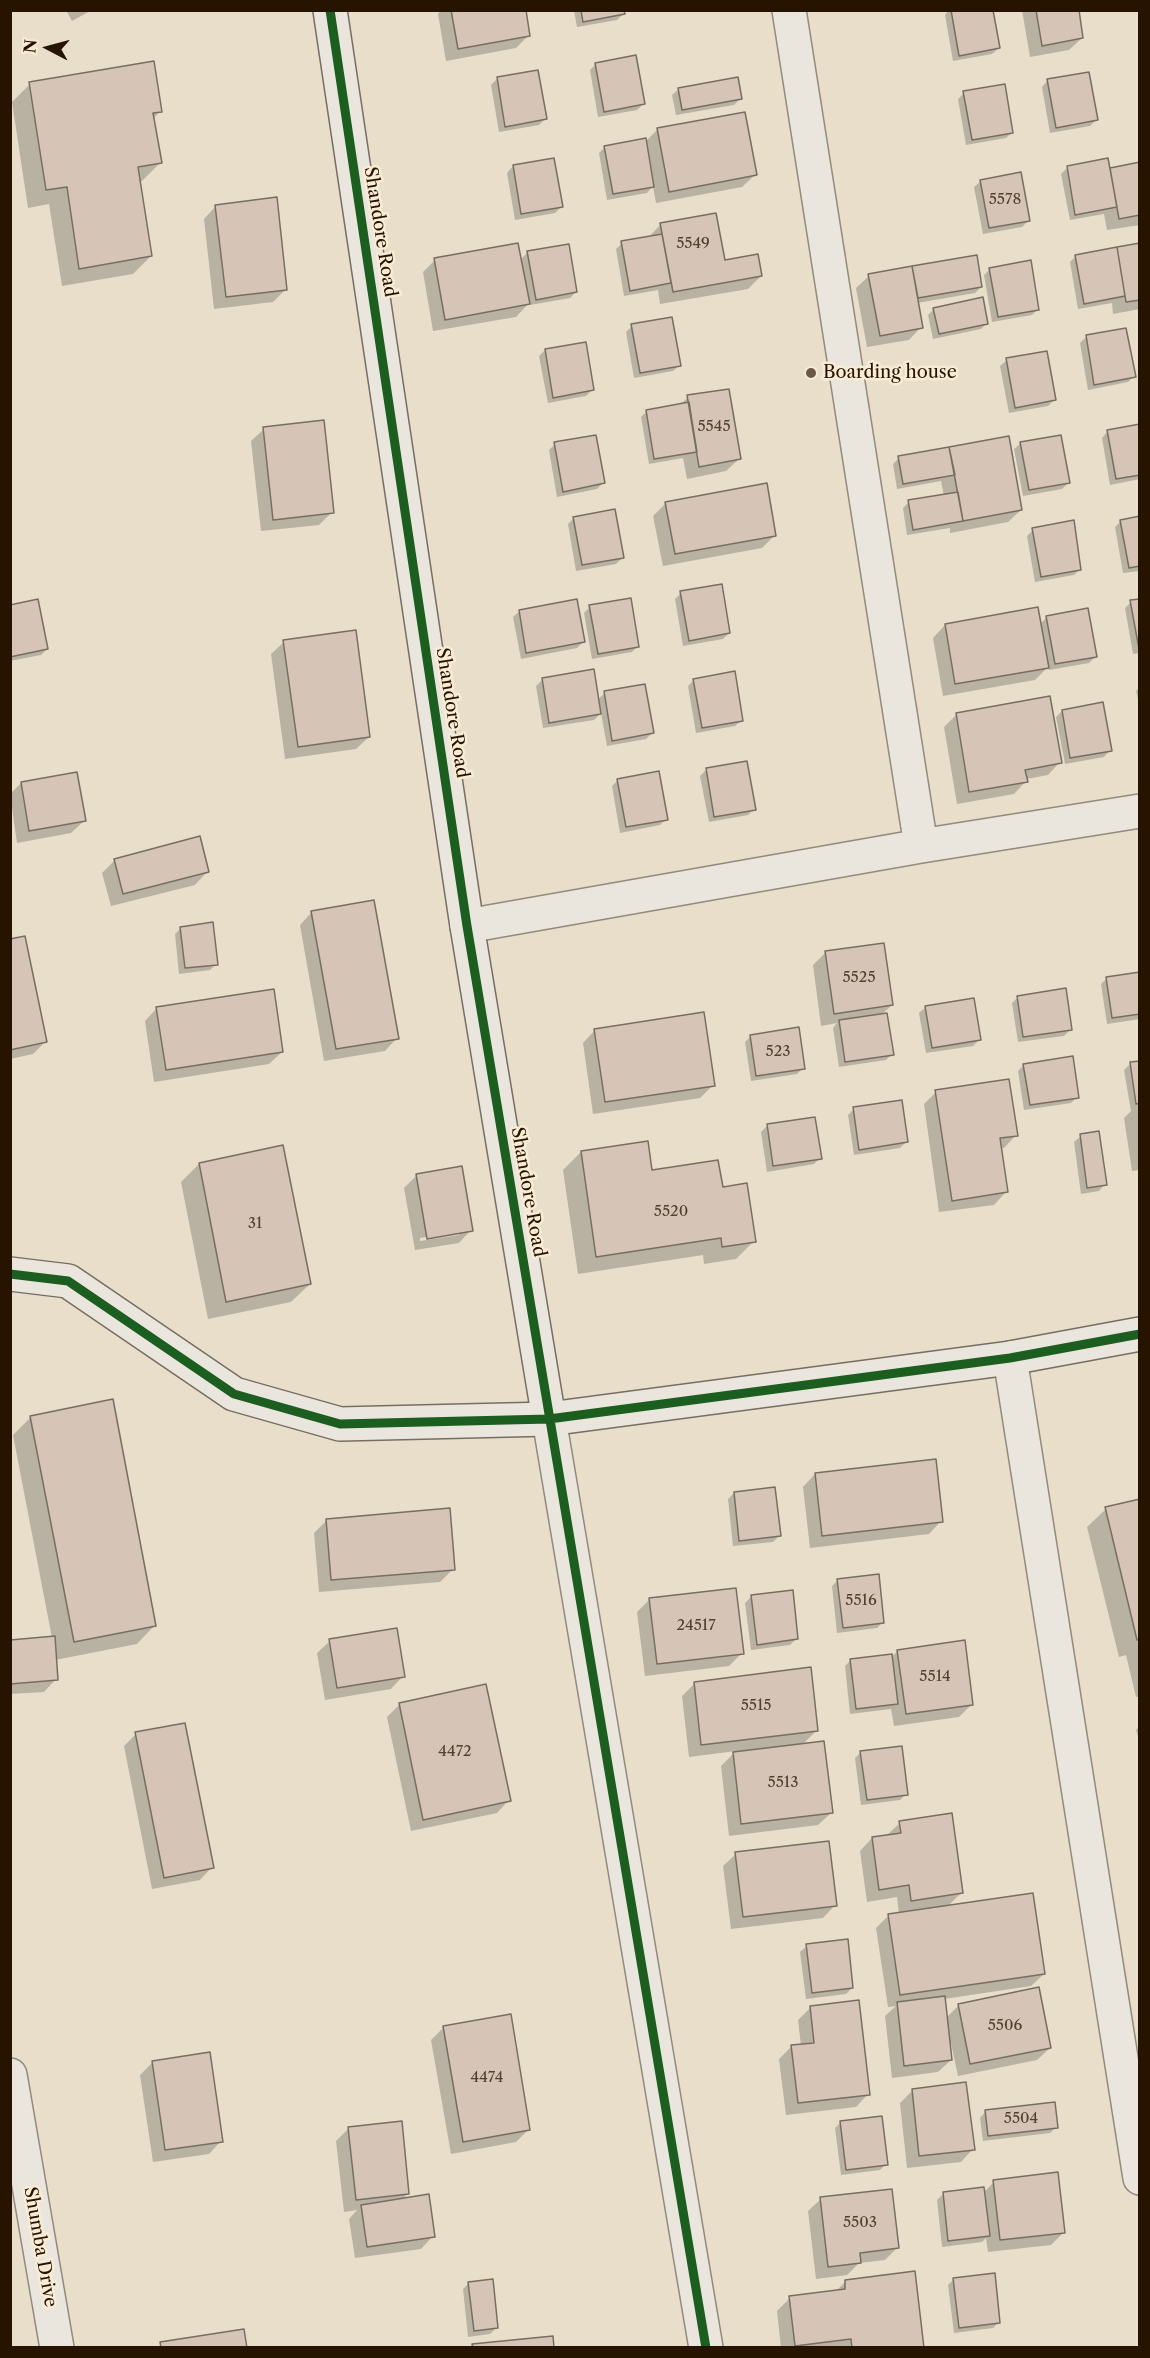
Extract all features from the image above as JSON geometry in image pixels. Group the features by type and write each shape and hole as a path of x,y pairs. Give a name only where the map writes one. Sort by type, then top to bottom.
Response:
{"street":[{"name":"Shandore Road","path":"330,10 467,926 706,2348"},
{"path":"789,10 921,846"},
{"path":"467,926 1140,810"},
{"path":"10,1274 68,1281 234,1394 340,1424 549,1419 1010,1358 1140,1334"},
{"path":"1010,1358 1140,2178"},
{"name":"Shumba Drive","path":"10,2075 57,2348"}],"building":[{"path":"451,10 526,10 530,36 458,49"},
{"path":"581,10 624,10 625,14 583,22"},
{"path":"951,10 993,10 1000,48 959,56"},
{"path":"1036,10 1079,10 1083,38 1042,46"},
{"path":"636,55 645,104 604,112 595,63"},
{"path":"154,61 162,112 153,113 162,163 138,167 152,256 79,269 67,187 46,190 29,82"},
{"path":"538,70 547,119 505,127 497,77"},
{"path":"1089,72 1098,120 1056,128 1047,79"},
{"path":"738,77 742,99 682,110 678,88"},
{"path":"1005,84 1013,133 972,140 963,91"},
{"path":"745,112 757,175 669,192 657,128"},
{"path":"646,138 654,187 613,194 604,146"},
{"path":"554,158 563,207 521,214 513,165"},
{"path":"1108,158 1117,207 1075,215 1067,166"},
{"path":"1140,162 1140,215 1119,219 1110,168"},
{"path":"1021,172 1030,221 989,228 980,180"},
{"path":"277,197 287,290 226,297 215,205"},
{"path":"716,213 725,260 758,254 762,276 673,292 660,223"},
{"path":"662,234 671,283 630,291 621,241"},
{"path":"518,243 530,304 445,320 434,258"},
{"path":"1140,243 1140,300 1126,302 1117,247"},
{"path":"569,244 577,292 536,300 527,251"},
{"path":"1117,247 1125,296 1084,304 1075,255"},
{"path":"977,255 982,287 918,298 912,266"},
{"path":"1031,260 1039,310 998,317 989,268"},
{"path":"912,266 923,328 880,336 868,274"},
{"path":"983,297 988,324 939,334 933,308"},
{"path":"672,317 681,366 640,373 631,324"},
{"path":"1126,328 1136,377 1094,385 1086,335"},
{"path":"586,342 594,390 553,398 545,349"},
{"path":"1047,351 1056,400 1015,408 1006,358"},
{"path":"729,389 741,459 699,467 687,395"},
{"path":"689,402 697,452 654,459 646,410"},
{"path":"324,420 334,513 273,520 263,427"},
{"path":"1140,424 1140,475 1116,479 1107,430"},
{"path":"596,435 605,483 563,492 554,442"},
{"path":"1061,435 1070,483 1029,490 1020,442"},
{"path":"1009,436 1022,510 963,521 949,447"},
{"path":"949,447 955,475 903,484 898,456"},
{"path":"767,483 776,536 675,554 665,502"},
{"path":"958,492 963,521 913,530 908,500"},
{"path":"615,509 624,558 582,565 573,517"},
{"path":"1140,516 1140,566 1129,568 1120,520"},
{"path":"1074,520 1081,570 1041,577 1032,528"},
{"path":"722,584 730,633 689,641 680,591"},
{"path":"631,598 639,647 598,654 589,605"},
{"path":"38,599 48,649 10,657 10,605"},
{"path":"577,599 585,642 526,653 519,610"},
{"path":"1140,599 1140,649 1139,649 1130,600"},
{"path":"1038,607 1049,668 955,684 945,624"},
{"path":"1088,608 1097,657 1055,664 1046,616"},
{"path":"356,630 370,737 298,747 283,640"},
{"path":"594,669 601,714 549,723 542,678"},
{"path":"735,671 743,721 702,728 693,679"},
{"path":"645,684 654,733 612,741 604,691"},
{"path":"1050,696 1062,763 1025,770 1028,782 969,792 956,713"},
{"path":"1103,702 1112,751 1070,758 1062,710"},
{"path":"747,761 756,810 714,817 706,768"},
{"path":"659,771 668,820 626,827 617,779"},
{"path":"77,772 86,821 29,831 21,782"},
{"path":"200,836 209,872 123,894 114,859"},
{"path":"374,900 399,1039 336,1049 311,911"},
{"path":"213,922 218,965 185,968 180,927"},
{"path":"25,936 47,1042 10,1050 10,939"},
{"path":"884,943 893,1005 834,1014 825,951"},
{"path":"1140,972 1140,1014 1112,1018 1106,977"},
{"path":"1066,988 1072,1030 1023,1037 1017,996"},
{"path":"274,989 283,1052 166,1070 156,1007"},
{"path":"974,998 981,1040 932,1048 925,1006"},
{"path":"704,1012 715,1086 605,1102 594,1029"},
{"path":"887,1013 894,1055 845,1062 839,1020"},
{"path":"799,1027 805,1069 756,1076 750,1035"},
{"path":"1073,1056 1079,1098 1030,1105 1023,1064"},
{"path":"1140,1061 1140,1103 1136,1104 1130,1062"},
{"path":"1009,1079 1018,1136 1000,1138 1008,1192 952,1201 935,1090"},
{"path":"902,1100 908,1142 859,1150 853,1107"},
{"path":"815,1117 822,1159 773,1166 767,1124"},
{"path":"1099,1131 1107,1185 1087,1188 1080,1134"},
{"path":"648,1141 652,1170 718,1160 723,1187 747,1183 756,1242 722,1247 721,1238 596,1257 581,1151"},
{"path":"283,1145 311,1284 226,1302 199,1163"},
{"path":"462,1166 473,1231 427,1239 416,1174"},
{"path":"113,1399 156,1626 74,1642 30,1416"},
{"path":"936,1459 943,1522 822,1536 815,1473"},
{"path":"775,1487 781,1536 739,1541 734,1492"},
{"path":"1140,1499 1140,1639 1137,1640 1105,1507"},
{"path":"450,1508 455,1570 331,1580 326,1519"},
{"path":"879,1574 884,1623 843,1628 837,1579"},
{"path":"736,1588 744,1654 657,1664 649,1598"},
{"path":"793,1590 798,1639 757,1645 751,1595"},
{"path":"397,1628 405,1677 337,1688 329,1639"},
{"path":"55,1636 58,1680 10,1684 10,1640"},
{"path":"965,1640 973,1705 906,1714 897,1650"},
{"path":"892,1654 898,1704 856,1709 850,1659"},
{"path":"811,1667 818,1731 701,1745 694,1682"},
{"path":"486,1684 511,1801 423,1820 399,1703"},
{"path":"185,1723 214,1868 164,1878 135,1732"},
{"path":"824,1741 833,1813 741,1824 733,1752"},
{"path":"902,1746 908,1795 867,1800 860,1751"},
{"path":"952,1813 963,1893 911,1901 909,1885 879,1890 872,1837 901,1833 899,1821"},
{"path":"829,1841 837,1906 743,1917 735,1852"},
{"path":"1033,1893 1045,1974 900,1995 888,1914"},
{"path":"848,1939 853,1988 812,1993 806,1944"},
{"path":"1039,1987 1051,2048 970,2064 958,2004"},
{"path":"945,1996 952,2060 904,2066 897,2002"},
{"path":"859,2000 870,2095 798,2103 791,2045 814,2043 810,2006"},
{"path":"511,2014 530,2130 463,2142 443,2026"},
{"path":"210,2052 223,2142 165,2150 152,2061"},
{"path":"966,2082 975,2150 919,2156 912,2089"},
{"path":"1055,2102 1058,2128 988,2136 985,2110"},
{"path":"882,2116 888,2165 846,2170 840,2121"},
{"path":"402,2121 409,2194 356,2200 348,2127"},
{"path":"1058,2172 1065,2233 1000,2240 993,2180"},
{"path":"984,2187 990,2236 948,2241 943,2192"},
{"path":"892,2189 899,2248 860,2253 861,2263 828,2267 820,2197"},
{"path":"429,2194 435,2237 367,2247 361,2205"},
{"path":"915,2271 924,2348 852,2348 851,2339 795,2346 789,2296 845,2289 845,2280"},
{"path":"995,2273 1000,2323 959,2328 953,2278"},
{"path":"493,2279 498,2328 474,2331 468,2282"},
{"path":"244,2329 247,2348 161,2348 160,2342"},
{"path":"553,2336 554,2348 473,2348 472,2344"}],"cycle path":[{"path":"330,10 467,926 706,2348"},
{"path":"10,1274 68,1281 234,1394 340,1424 549,1419 1010,1358 1140,1334"}],"place":[{"name":"Boarding house","path":"811,373"}]}
